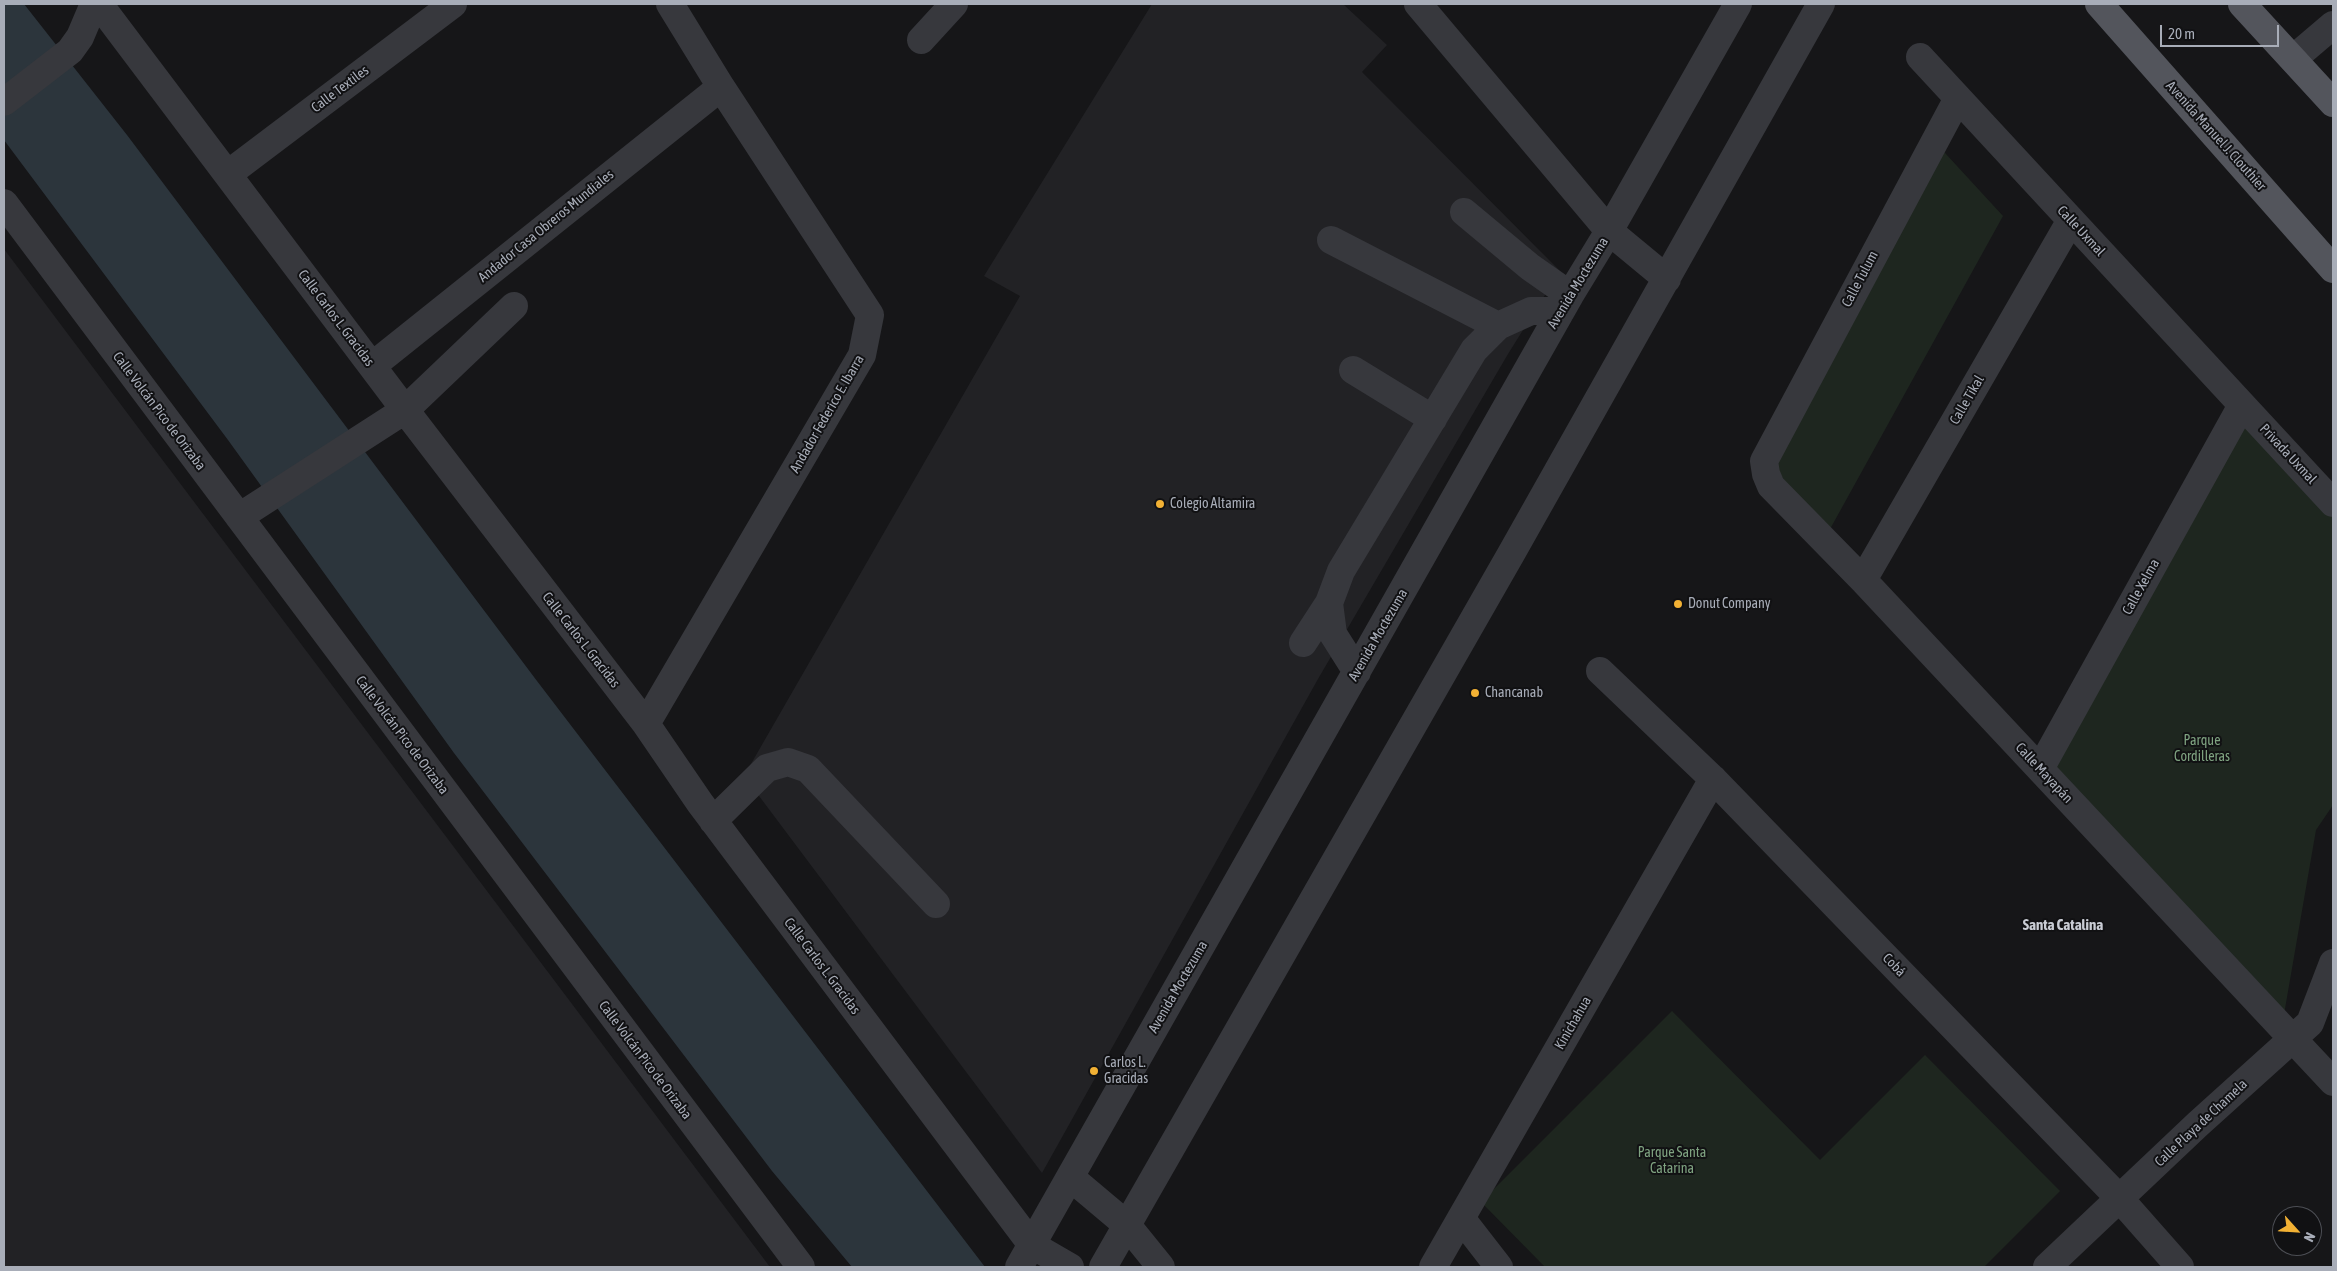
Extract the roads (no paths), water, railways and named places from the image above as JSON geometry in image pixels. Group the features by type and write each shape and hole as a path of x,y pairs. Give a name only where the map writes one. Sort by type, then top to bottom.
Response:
{"main road":[{"name":"Avenida Manuel J. Clouthier","path":"2099,4 2333,269"},
{"path":"2242,4 2333,103"}],"street":[{"path":"4,102 70,51 80,36 94,4"},
{"name":"Calle Carlos L. Gracidas","path":"100,4 405,410 646,724 713,821 1026,1256 1070,1267"},
{"name":"Calle Textiles","path":"228,174 452,4"},
{"name":"Andador Federico E. Ibarra","path":"646,724 862,355 870,315 670,4"},
{"path":"921,40 954,4"},
{"path":"1418,4 1609,231 1667,279"},
{"name":"Avenida Moctezuma","path":"1026,1256 1566,303 1738,4"},
{"path":"1103,1267 1667,279 1821,4"},
{"path":"2293,59 2333,25"},
{"name":"Calle Uxmal","path":"1920,57 2242,405"},
{"name":"Andador Casa Obreros Mundiales","path":"372,366 721,86"},
{"name":"Calle Tulum","path":"1764,460 1958,98"},
{"name":"Calle Volcán Pico de Orizaba","path":"4,204 801,1267"},
{"path":"1464,212 1530,267 1566,303"},
{"name":"Calle Tikal","path":"1863,580 2071,220"},
{"path":"1331,240 1498,326"},
{"path":"1303,643 1329,603 1341,571 1474,350 1498,326 1531,312 1566,303"},
{"path":"239,517 405,410 514,306"},
{"path":"1353,370 1433,419"},
{"name":"Privada Uxmal","path":"2242,405 2333,503"},
{"name":"Calle Xelma","path":"2040,769 2242,405"},
{"name":"Calle Mayapán","path":"1764,460 1772,486 1863,580 2333,1082"},
{"path":"1329,603 1333,634 1357,672"},
{"name":"Cobá","path":"1600,670 1714,779 2120,1199 2180,1267"},
{"path":"713,821 767,768 788,762 808,769 936,904"},
{"name":"Kinichahua","path":"1433,1267 1714,779"},
{"name":"Calle Playa de Chamela","path":"2046,1267 2198,1124 2310,1023 2333,963"},
{"path":"1070,1177 1128,1225 1161,1267"},
{"path":"1461,1218 1499,1267"}],"place":[{"name":"Colegio Altamira","path":"1160,504"},
{"name":"Donut Company","path":"1678,604"},
{"name":"Chancanab","path":"1475,693"},
{"name":"Carlos L. Gracidas","path":"1094,1071"}],"district":[{"name":"Santa Catalina","path":"2063,925"}],"park label":[{"name":"Parque Cordilleras","path":"2202,750"},
{"name":"Parque Santa Catarina","path":"1672,1162"}]}
